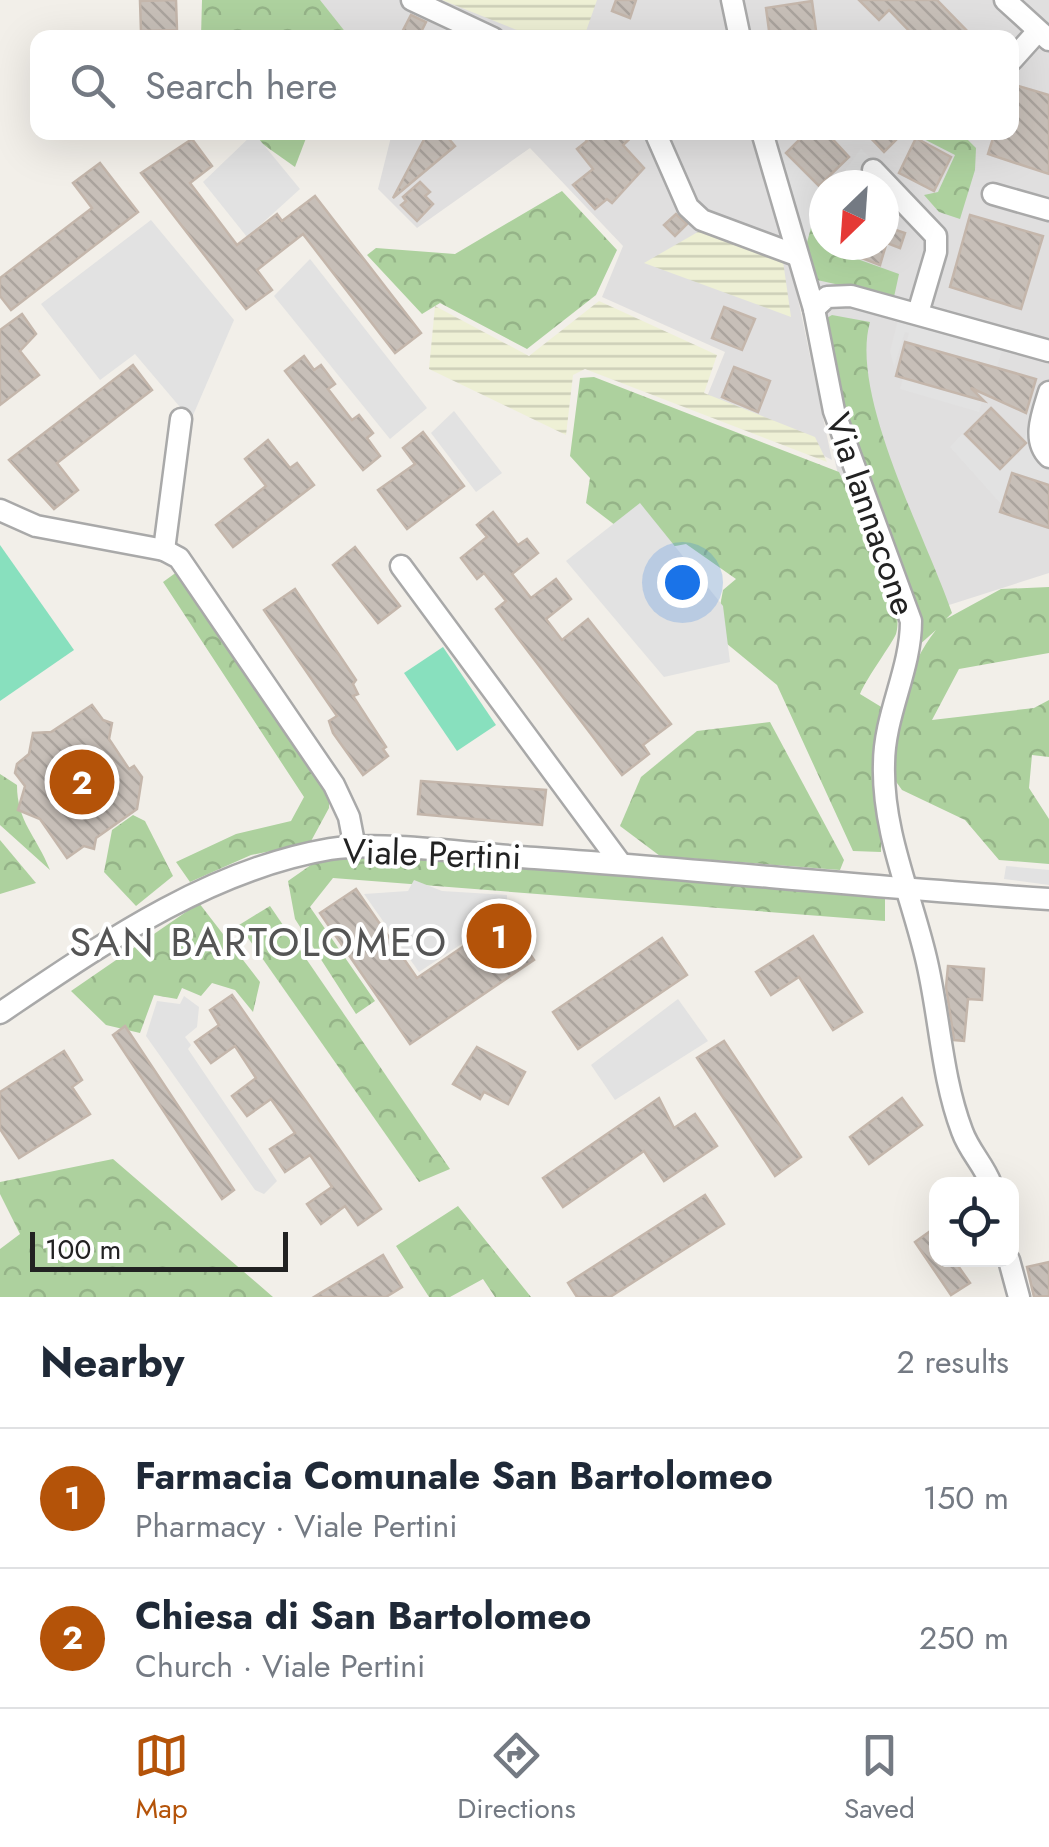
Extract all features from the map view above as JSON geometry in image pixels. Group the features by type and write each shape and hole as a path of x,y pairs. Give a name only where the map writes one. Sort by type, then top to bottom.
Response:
{"street":[{"path":"412,0 476,30"},
{"path":"732,0 738,30"},
{"path":"1005,0 1044,35 1019,55"},
{"path":"659,140 688,207 702,220 796,255"},
{"name":"Via Iannacone","path":"764,140 814,310 849,457 905,594 911,621 911,642 886,736 884,766 905,890 927,961 940,1048 960,1124 988,1177"},
{"path":"993,194 1049,210"},
{"path":"899,197 936,236 936,252 918,313"},
{"path":"814,310 835,295 918,313 1049,351"},
{"path":"1049,392 1039,427 1043,451 1049,456"},
{"path":"164,550 181,419"},
{"path":"0,510 36,526 164,550 179,558 343,800 356,848"},
{"path":"401,566 622,864"},
{"name":"Viale Pertini","path":"0,1014 151,916 195,894 291,858 356,848 622,864 1049,899"},
{"path":"1011,1267 1019,1297"}],"shaded area":[{"path":"308,0 735,0 741,30 305,30"},
{"path":"741,0 1049,0 1049,573 877,628 836,466 769,140 1019,140 1019,30 747,30"},
{"path":"247,140 260,140 300,189 247,237 203,182"},
{"path":"390,140 764,140 832,460 794,440 704,404 725,352 602,297 623,246 530,148 417,228 378,189"},
{"path":"777,144 809,177 809,235 804,253 772,149"},
{"path":"861,148 882,170 845,170"},
{"path":"899,188 907,197 899,204"},
{"path":"151,220 234,320 191,420 135,354 100,380 41,304"},
{"path":"310,259 427,408 390,439 274,296"},
{"path":"898,320 1002,350 997,367 907,341 909,333 905,332 894,367 890,352"},
{"path":"903,378 982,401 979,412 900,389"},
{"path":"1038,395 1049,398 1049,484 1013,472 1001,504 950,447 962,434 997,468 1014,452 1019,456"},
{"path":"454,411 502,473 476,492 431,433"},
{"path":"640,503 723,606 730,662 664,677 566,561"},
{"path":"1006,866 1049,870 1049,885 1004,879"},
{"path":"414,880 442,891 507,895 507,914 419,972 364,894 408,891"},
{"path":"184,996 199,1007 197,1027 185,1037 191,1045 188,1049 277,1181 264,1194 255,1190 146,1036 157,1001 180,1004"},
{"path":"678,999 708,1041 615,1100 591,1065"}],"green space":[{"path":"202,0 320,0 344,30 201,30"},
{"path":"442,0 597,0 586,30 517,30"},
{"path":"257,140 305,140 295,167"},
{"path":"926,140 968,140 976,148 975,170 960,219 939,212 924,195 938,192 955,155"},
{"path":"562,191 617,250 596,295 527,349 440,303 422,314 367,255 376,248 455,254"},
{"path":"809,227 809,260 860,260 899,274 894,297 817,280 807,274 803,254"},
{"path":"703,229 783,261 791,317 644,263"},
{"path":"599,301 717,355 704,393 815,437 827,462 585,369 573,375 566,435 429,369 435,306 529,356"},
{"path":"832,315 870,322 866,352 870,388 894,467 952,613 946,619 1001,589 1049,587 1049,653 959,669 932,720 1034,708 1049,700 1049,757 1032,755 1029,788 1049,819 1049,864 999,860 965,820 902,790 892,776 903,699 916,662 936,630 918,646 854,468 825,319"},
{"path":"594,377 839,472 878,552 897,618 896,634 860,694 883,708 881,852 853,851 777,685 715,634 723,590 736,579 686,544 649,551 586,503 590,478 570,456 580,378"},
{"path":"0,545 74,650 0,701"},
{"path":"181,569 329,793 329,808 310,843 251,855 190,882 176,862 236,834 291,821 304,797 163,582"},
{"path":"443,647 496,725 457,751 404,673"},
{"path":"770,722 844,860 840,870 660,856 620,826 641,777 697,731"},
{"path":"0,774 17,785 24,819 50,870 0,825"},
{"path":"133,815 145,821 173,876 136,906 104,872 112,830"},
{"path":"0,840 36,883 0,894"},
{"path":"370,856 885,892 885,921 333,878 310,907 375,1001 356,1014 295,919 288,881 318,860"},
{"path":"199,903 260,982 253,1012 235,990 212,983 201,996 182,988 177,999 154,995 140,1033 106,1025 71,991"},
{"path":"270,906 450,1169 419,1182 239,925"},
{"path":"113,1159 273,1297 0,1297 0,1249 20,1234 0,1194 0,1182"},
{"path":"458,1206 531,1297 495,1297 483,1279 450,1297 429,1297 396,1246"}],"building":[{"path":"176,0 177,30 141,30 140,1"},
{"path":"616,0 636,0 630,18 612,11"},
{"path":"859,0 937,0 966,30 908,30 889,10 879,20"},
{"path":"812,1 816,30 769,30 766,8"},
{"path":"411,15 426,22 422,30 403,30"},
{"path":"1019,86 1049,95 1049,174 988,154 992,140 1019,140"},
{"path":"193,140 212,166 190,183 237,245 277,214 282,221 315,196 421,333 395,353 303,234 257,270 272,290 246,309 141,173"},
{"path":"424,140 450,140 455,146 393,198"},
{"path":"628,140 623,145 644,168 612,203 607,199 595,209 573,185 593,169 577,149 587,141"},
{"path":"799,140 833,140 849,157 836,170 809,170 809,176 786,153"},
{"path":"873,140 896,140 884,152"},
{"path":"915,140 951,157 934,191 899,173"},
{"path":"100,163 138,212 11,310 0,296 0,278 92,208 73,183"},
{"path":"420,182 430,192 425,196 433,204 417,221 401,205 406,201 403,197"},
{"path":"676,214 687,224 675,236 664,225"},
{"path":"970,215 1043,236 1021,309 950,287"},
{"path":"724,307 755,319 742,350 712,338"},
{"path":"22,314 36,334 20,351 39,375 0,405 0,330"},
{"path":"905,342 1036,379 1026,413 971,388 984,401 896,376"},
{"path":"304,356 314,370 321,365 335,384 328,389 352,420 359,415 373,433 367,438 380,456 363,470 285,371"},
{"path":"133,365 152,390 57,463 78,490 54,509 9,460"},
{"path":"734,367 770,381 758,412 722,397"},
{"path":"991,408 1026,443 1000,469 965,434"},
{"path":"423,432 464,486 407,529 378,490 415,464 403,448"},
{"path":"268,440 290,468 297,463 314,485 233,547 216,525 266,486 245,459"},
{"path":"1012,473 1049,485 1049,528 1000,512"},
{"path":"493,512 518,545 527,539 538,553 512,574 531,598 556,579 571,599 546,619 562,640 588,619 671,724 643,745 649,754 622,775 496,609 506,601 484,573 477,579 461,558 487,537 477,525"},
{"path":"355,547 400,606 378,623 333,565"},
{"path":"295,589 356,680 353,684 358,694 353,696 386,747 383,749 388,756 363,775 333,733 329,721 337,716 264,610"},
{"path":"92,705 103,720 112,723 109,739 129,769 134,766 142,777 137,809 96,838 94,849 84,846 67,858 40,819 18,810 25,786 15,773 17,764 29,754 33,733 51,732"},
{"path":"421,781 546,790 542,825 418,814"},
{"path":"356,889 417,978 505,918 534,960 410,1044 320,913"},
{"path":"813,936 862,1012 833,1030 799,977 771,995 756,972"},
{"path":"662,938 687,975 578,1049 553,1012"},
{"path":"948,966 984,969 982,1000 968,999 964,1041 954,1040 946,987"},
{"path":"232,995 381,1209 358,1225 345,1206 321,1224 307,1204 332,1187 310,1155 285,1172 270,1149 295,1133 271,1099 247,1116 232,1096 256,1078 235,1046 211,1063 195,1042 219,1025 210,1010"},
{"path":"125,1026 234,1190 222,1199 113,1035"},
{"path":"724,1041 801,1157 775,1176 697,1058"},
{"path":"477,1047 525,1072 508,1104 484,1092 480,1099 453,1084"},
{"path":"64,1051 82,1080 72,1087 90,1114 19,1158 0,1129 0,1092"},
{"path":"659,1098 674,1128 695,1114 717,1146 664,1181 644,1151 563,1207 543,1178"},
{"path":"902,1098 922,1125 869,1164 850,1137"},
{"path":"705,1195 724,1224 610,1297 577,1297 568,1283"},
{"path":"929,1232 929,1263 915,1242"},
{"path":"383,1255 402,1287 386,1297 314,1297"},
{"path":"1049,1262 1049,1296 1034,1297 1027,1267"},
{"path":"932,1267 959,1267 970,1283 951,1295"}],"place":[{"name":"Chiesa di San Bartolomeo","path":"82,782"},
{"name":"Farmacia Comunale San Bartolomeo","path":"499,936"}],"district":[{"name":"SAN BARTOLOMEO","path":"259,942"}]}
